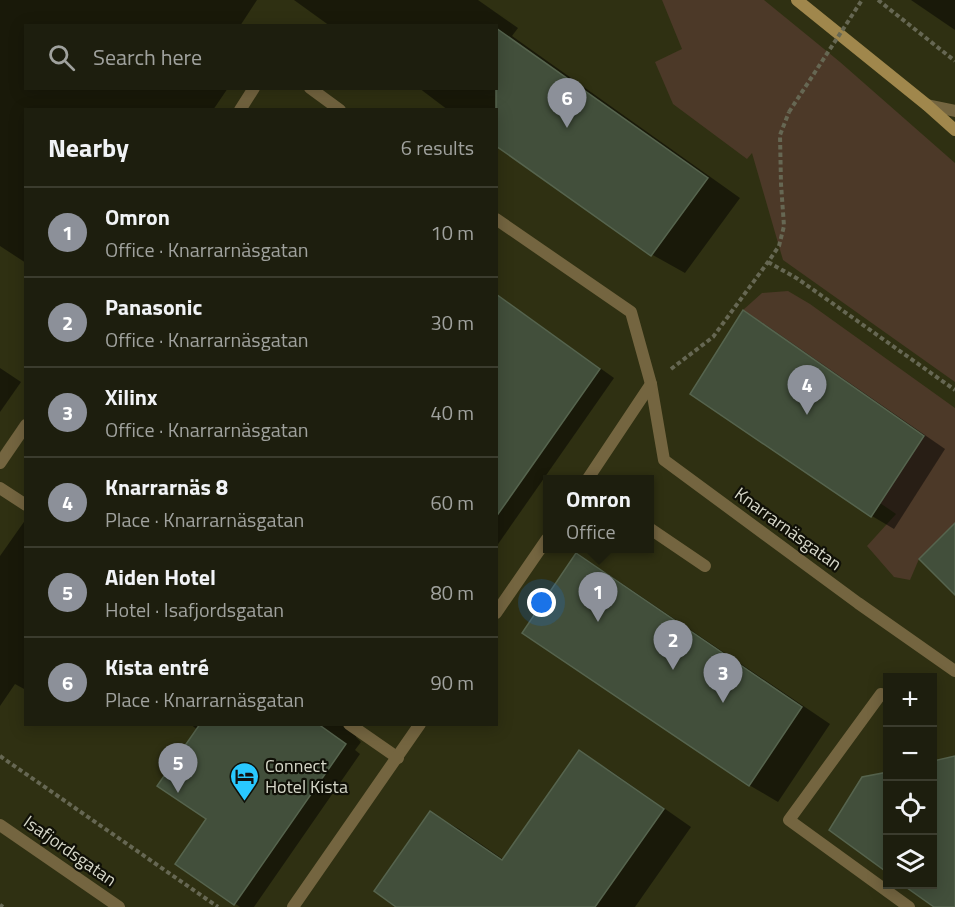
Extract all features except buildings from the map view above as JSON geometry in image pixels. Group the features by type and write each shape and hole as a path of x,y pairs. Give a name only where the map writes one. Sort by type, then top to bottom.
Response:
{"main road":[{"path":"797,0 955,130"}],"street":[{"path":"241,108 253,90"},
{"path":"313,90 337,108"},
{"path":"927,105 955,111"},
{"name":"Knarrarnäsgatan","path":"498,220 631,312 651,384 664,460 858,603 955,671"},
{"path":"590,475 651,384"},
{"path":"0,463 24,428"},
{"path":"0,488 24,504"},
{"path":"654,531 705,566"},
{"path":"498,610 543,545"},
{"path":"881,694 789,820 909,907"},
{"path":"352,726 398,758"},
{"path":"298,905 419,726"},
{"name":"Isafjordsgatan","path":"0,825 119,907"}],"path":[{"path":"651,384 713,337 779,246 784,226 780,135 789,112 862,0"},
{"path":"878,0 955,61"},
{"path":"768,262 798,279 955,390"},
{"path":"0,756 218,907"}],"shaded area":[{"path":"0,0 955,0 955,907 0,907"},
{"path":"662,0 764,0 840,62 955,163 955,382 783,260 752,153 747,159 673,104 655,62 682,49"},
{"path":"788,291 810,304 955,408 955,523 919,559 910,580 894,577 867,546 896,514 880,503 924,435 743,310 762,293"}],"place":[{"name":"Kista entré","path":"567,128"},
{"name":"Knarrarnäs 8","path":"807,415"},
{"name":"Omron","path":"598,622"},
{"name":"Panasonic","path":"673,670"},
{"name":"Xilinx","path":"723,703"},
{"name":"Aiden Hotel","path":"178,793"},
{"name":"Connect Hotel Kista","path":"244,802"}]}
